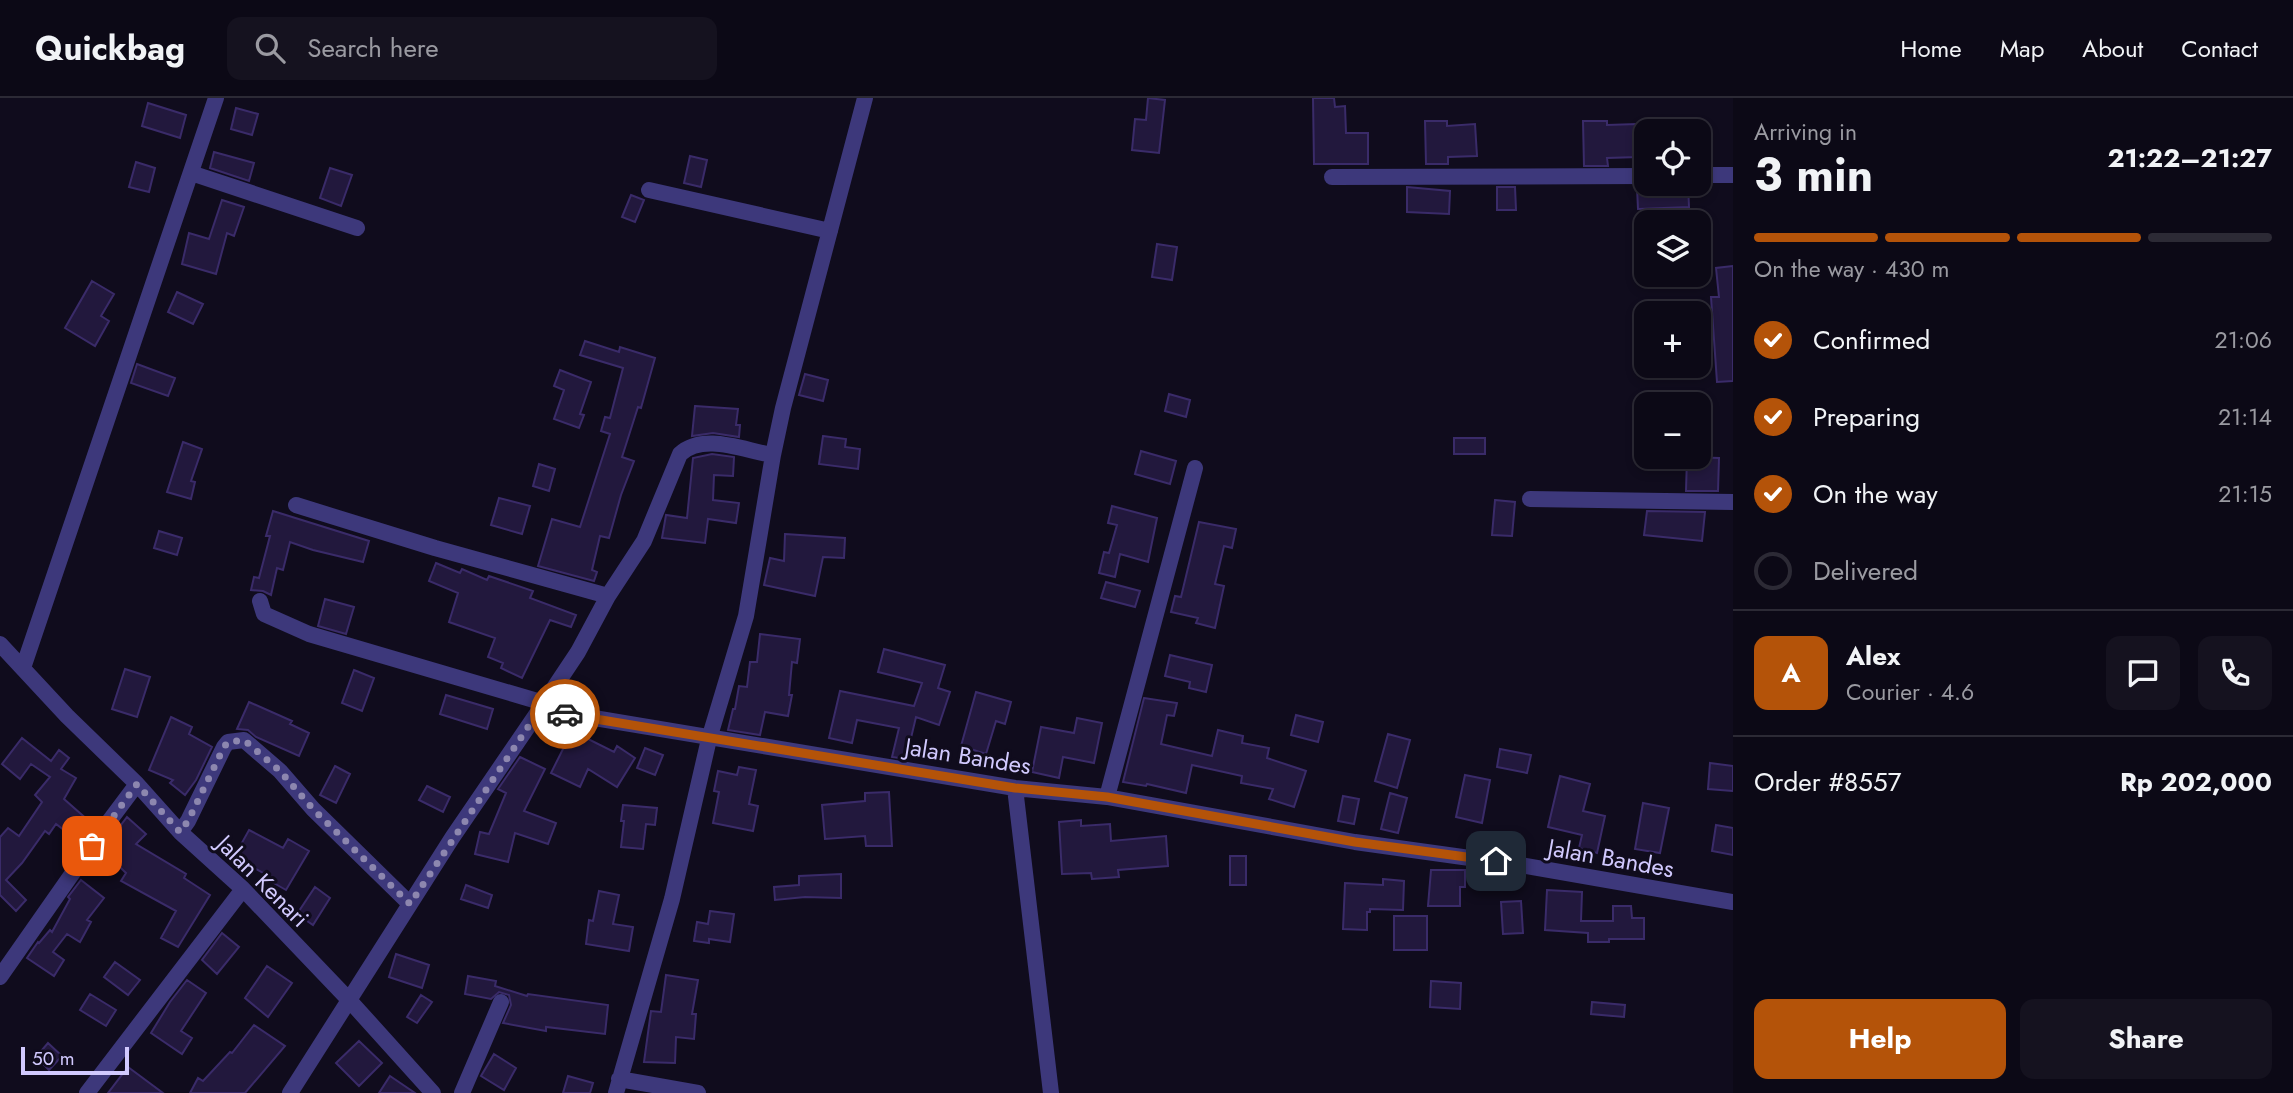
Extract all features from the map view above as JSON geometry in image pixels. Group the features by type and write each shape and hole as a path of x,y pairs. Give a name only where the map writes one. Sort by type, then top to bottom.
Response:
{"street":[{"path":"23,668 216,98"},
{"path":"698,1093 618,1086 672,900 709,739 746,616 773,455 865,98"},
{"path":"191,173 357,228"},
{"path":"1711,175 1733,175"},
{"path":"1332,177 1634,176"},
{"path":"649,190 830,231"},
{"path":"290,1093 410,904 578,652 608,596 644,541 677,458 684,450 700,444 716,443 773,455"},
{"path":"1107,797 1195,468"},
{"path":"1530,499 1733,502"},
{"path":"296,505 424,545 608,596"},
{"name":"Jalan Bandes","path":"260,601 264,614 309,634 542,706 709,739 1015,788 1107,797 1355,842 1508,863 1733,902"},
{"name":"Jalan Kenari","path":"0,644 67,716 137,784 180,832 243,889 433,1093"},
{"path":"180,832 224,747 228,742 244,740 280,771 313,809 410,904"},
{"path":"0,977 137,784"},
{"path":"1015,788 1051,1093"},
{"path":"87,1093 243,889"},
{"path":"462,1093 501,1002"}],"building":[{"path":"1148,98 1165,100 1159,153 1132,150 1135,119 1146,120"},
{"path":"1313,98 1334,98 1335,107 1345,106 1346,133 1368,133 1368,164 1314,164"},
{"path":"148,103 186,115 180,138 142,126"},
{"path":"236,108 258,114 252,135 231,129"},
{"path":"1425,121 1447,121 1447,126 1475,124 1477,156 1448,157 1448,164 1426,164"},
{"path":"1583,121 1607,121 1607,125 1634,124 1634,157 1607,158 1608,166 1584,166"},
{"path":"214,152 254,163 249,181 210,168"},
{"path":"690,156 707,160 701,187 684,183"},
{"path":"136,162 155,168 149,192 129,187"},
{"path":"330,168 352,175 341,206 320,198"},
{"path":"1407,187 1450,191 1449,214 1407,212"},
{"path":"1497,187 1515,187 1516,210 1497,210"},
{"path":"631,195 644,200 635,222 622,217"},
{"path":"1637,196 1689,196 1689,207 1638,209"},
{"path":"222,200 244,207 234,236 227,233 216,274 182,264 189,233 209,239"},
{"path":"1157,244 1177,247 1172,280 1152,277"},
{"path":"1733,266 1733,381 1717,382 1711,297 1719,297 1716,268"},
{"path":"92,281 114,294 101,316 109,321 95,346 65,328"},
{"path":"177,292 203,304 193,324 168,312"},
{"path":"585,341 619,352 620,347 655,358 641,408 638,407 622,457 634,461 609,538 600,536 592,570 597,572 594,581 538,566 552,519 580,527 610,434 601,431 605,417 610,418 623,368 580,355"},
{"path":"137,364 175,378 168,396 131,383"},
{"path":"560,370 591,382 580,414 584,415 579,428 554,419 564,390 554,386"},
{"path":"805,374 828,380 823,401 799,395"},
{"path":"1169,394 1190,400 1186,417 1165,411"},
{"path":"695,406 738,409 736,425 740,425 739,437 713,433 692,436"},
{"path":"823,436 846,439 845,447 860,449 858,469 819,464"},
{"path":"1454,438 1485,438 1485,454 1454,454"},
{"path":"183,442 202,449 191,481 195,482 191,499 167,492"},
{"path":"1141,451 1176,461 1170,484 1135,474"},
{"path":"712,454 734,457 733,476 714,475 713,500 739,503 736,523 708,519 705,543 662,538 666,515 687,518 693,458"},
{"path":"1711,458 1719,458 1718,491 1686,491 1687,469 1711,469"},
{"path":"539,464 555,469 549,491 533,486"},
{"path":"499,498 530,506 522,534 491,525"},
{"path":"1495,500 1515,502 1512,536 1492,535"},
{"path":"1112,506 1157,518 1148,562 1120,554 1115,577 1099,573 1104,552 1109,553 1117,525 1108,523"},
{"path":"273,511 369,541 363,562 290,542 283,570 277,568 271,595 251,590 254,577 259,578 270,536 266,536"},
{"path":"1647,511 1705,512 1702,541 1644,535"},
{"path":"1199,522 1236,529 1232,548 1224,546 1215,584 1224,586 1215,628 1196,623 1198,618 1171,612 1175,596 1181,597"},
{"path":"159,531 182,538 177,555 154,548"},
{"path":"785,534 845,538 844,558 823,557 815,596 764,585 770,558 784,561"},
{"path":"436,563 460,573 462,569 487,580 489,576 533,591 530,598 576,615 571,627 550,620 522,678 501,668 503,663 488,657 495,638 449,622 458,593 429,581"},
{"path":"1106,582 1140,591 1135,607 1101,598"},
{"path":"325,599 354,607 346,634 318,626"},
{"path":"760,634 800,639 797,663 792,662 789,695 792,695 788,716 765,712 760,735 728,730 739,686 747,687 750,662 757,662"},
{"path":"884,649 945,665 938,688 950,692 939,725 916,717 906,759 892,757 899,728 857,720 852,743 829,738 840,691 914,706 922,683 878,672"},
{"path":"1170,655 1212,665 1206,692 1189,688 1190,682 1165,676"},
{"path":"125,669 150,677 137,717 112,709"},
{"path":"354,670 374,678 362,711 342,703"},
{"path":"976,692 1011,702 1005,724 996,721 986,754 961,746"},
{"path":"446,695 493,709 487,729 440,714"},
{"path":"1144,698 1177,703 1174,716 1167,715 1161,744 1212,756 1218,730 1243,736 1242,743 1269,748 1267,758 1306,771 1294,807 1269,799 1273,789 1241,783 1242,776 1192,765 1186,793 1147,784 1123,782"},
{"path":"249,702 292,721 290,724 309,733 299,756 256,737 248,730 237,729"},
{"path":"1296,715 1323,722 1318,742 1291,735"},
{"path":"171,717 192,727 189,734 212,747 196,780 185,795 170,783 173,780 149,770"},
{"path":"1077,718 1102,723 1094,763 1063,757 1059,778 1032,772 1041,727 1074,733"},
{"path":"572,731 614,752 617,746 635,758 617,787 588,769 580,787 551,773"},
{"path":"1388,734 1410,740 1397,788 1375,781"},
{"path":"22,738 51,761 59,750 69,758 61,769 76,778 64,799 90,822 77,840 56,824 49,834 45,831 6,880 26,900 16,911 0,895 0,837 8,828 19,836 42,802 35,795 50,777 31,764 20,779 2,764"},
{"path":"645,748 663,755 655,775 637,768"},
{"path":"1500,749 1531,755 1527,773 1497,767"},
{"path":"520,757 545,769 524,811 556,823 548,844 515,833 508,862 475,854 480,832 489,834 506,793 498,789"},
{"path":"1710,763 1733,766 1733,791 1708,789"},
{"path":"335,766 350,774 336,803 320,795"},
{"path":"739,767 756,770 749,804 758,806 753,831 713,823 719,792 714,791 718,771 737,775"},
{"path":"1465,775 1490,780 1482,823 1456,817"},
{"path":"1560,776 1590,784 1583,811 1605,816 1597,853 1579,848 1582,835 1548,827"},
{"path":"427,786 450,797 443,812 419,800"},
{"path":"889,792 892,846 866,846 865,836 825,839 822,805 865,801 865,793"},
{"path":"1390,793 1407,798 1398,833 1381,829"},
{"path":"1343,796 1359,799 1354,824 1338,821"},
{"path":"1643,803 1669,808 1660,853 1635,849"},
{"path":"623,805 657,808 655,825 646,824 643,849 621,847"},
{"path":"127,817 146,834 136,844 186,874 184,878 210,895 178,947 161,938 176,911 121,881 126,873 102,850"},
{"path":"1081,820 1081,826 1110,824 1111,841 1166,836 1168,866 1118,870 1119,877 1092,879 1091,873 1062,874 1059,822"},
{"path":"1716,825 1733,828 1733,855 1712,851"},
{"path":"249,830 283,848 288,839 309,851 286,890 265,878 267,875 234,857"},
{"path":"1230,856 1246,856 1246,885 1230,885"},
{"path":"1431,870 1465,870 1465,887 1460,887 1460,906 1428,906"},
{"path":"841,874 841,898 775,900 774,887 799,885 799,876"},
{"path":"1383,879 1404,881 1403,910 1370,909 1370,912 1367,912 1367,930 1343,929 1345,883 1383,885"},
{"path":"81,880 104,898 87,920 91,922 80,942 67,934 53,952 64,960 54,976 27,958 38,942 50,930 52,932 70,899 68,897"},
{"path":"466,885 492,895 488,908 461,899"},
{"path":"315,887 330,898 313,925 297,914"},
{"path":"1547,890 1582,892 1581,921 1613,921 1613,906 1631,906 1632,918 1644,918 1644,939 1588,942 1588,933 1545,930"},
{"path":"599,891 619,895 613,924 633,927 629,951 586,944 589,920 593,921"},
{"path":"1521,901 1523,933 1503,934 1501,902"},
{"path":"710,911 734,914 730,942 709,939 709,943 694,941 697,922 708,924"},
{"path":"1394,916 1427,916 1427,950 1394,950"},
{"path":"222,933 239,947 217,974 202,960"},
{"path":"396,954 429,965 422,988 389,977"},
{"path":"115,962 140,980 128,995 104,977"},
{"path":"267,966 292,983 268,1017 245,998"},
{"path":"666,975 698,980 692,1014 696,1014 694,1039 676,1037 675,1063 644,1062 651,1011 661,1012"},
{"path":"468,976 496,981 495,986 527,996 608,1005 605,1034 546,1027 546,1031 503,1023 511,1005 509,995 499,992 491,999 465,994"},
{"path":"187,980 206,993 181,1031 192,1038 182,1054 151,1033"},
{"path":"1431,981 1461,983 1460,1009 1430,1007"},
{"path":"90,994 116,1010 106,1026 80,1010"},
{"path":"421,995 432,1002 417,1023 407,1017"},
{"path":"1592,1002 1625,1005 1624,1017 1591,1014"},
{"path":"254,1025 285,1046 245,1093 190,1093 198,1078 203,1081 230,1052 232,1053"},
{"path":"359,1041 382,1063 359,1086 336,1063"},
{"path":"48,1043 62,1056 49,1070 36,1057"},
{"path":"494,1054 516,1068 504,1090 481,1076"},
{"path":"128,1067 163,1093 108,1093"},
{"path":"390,1076 415,1093 379,1093"},
{"path":"568,1076 593,1083 590,1093 563,1093"}],"way so far":[{"path":"92,846 137,784 180,832 224,747 228,742 239,739 250,743 280,771 313,809 410,904 540,709 565,714"}],"route":[{"path":"565,714 1015,788 1107,797 1355,842 1496,861"}]}
